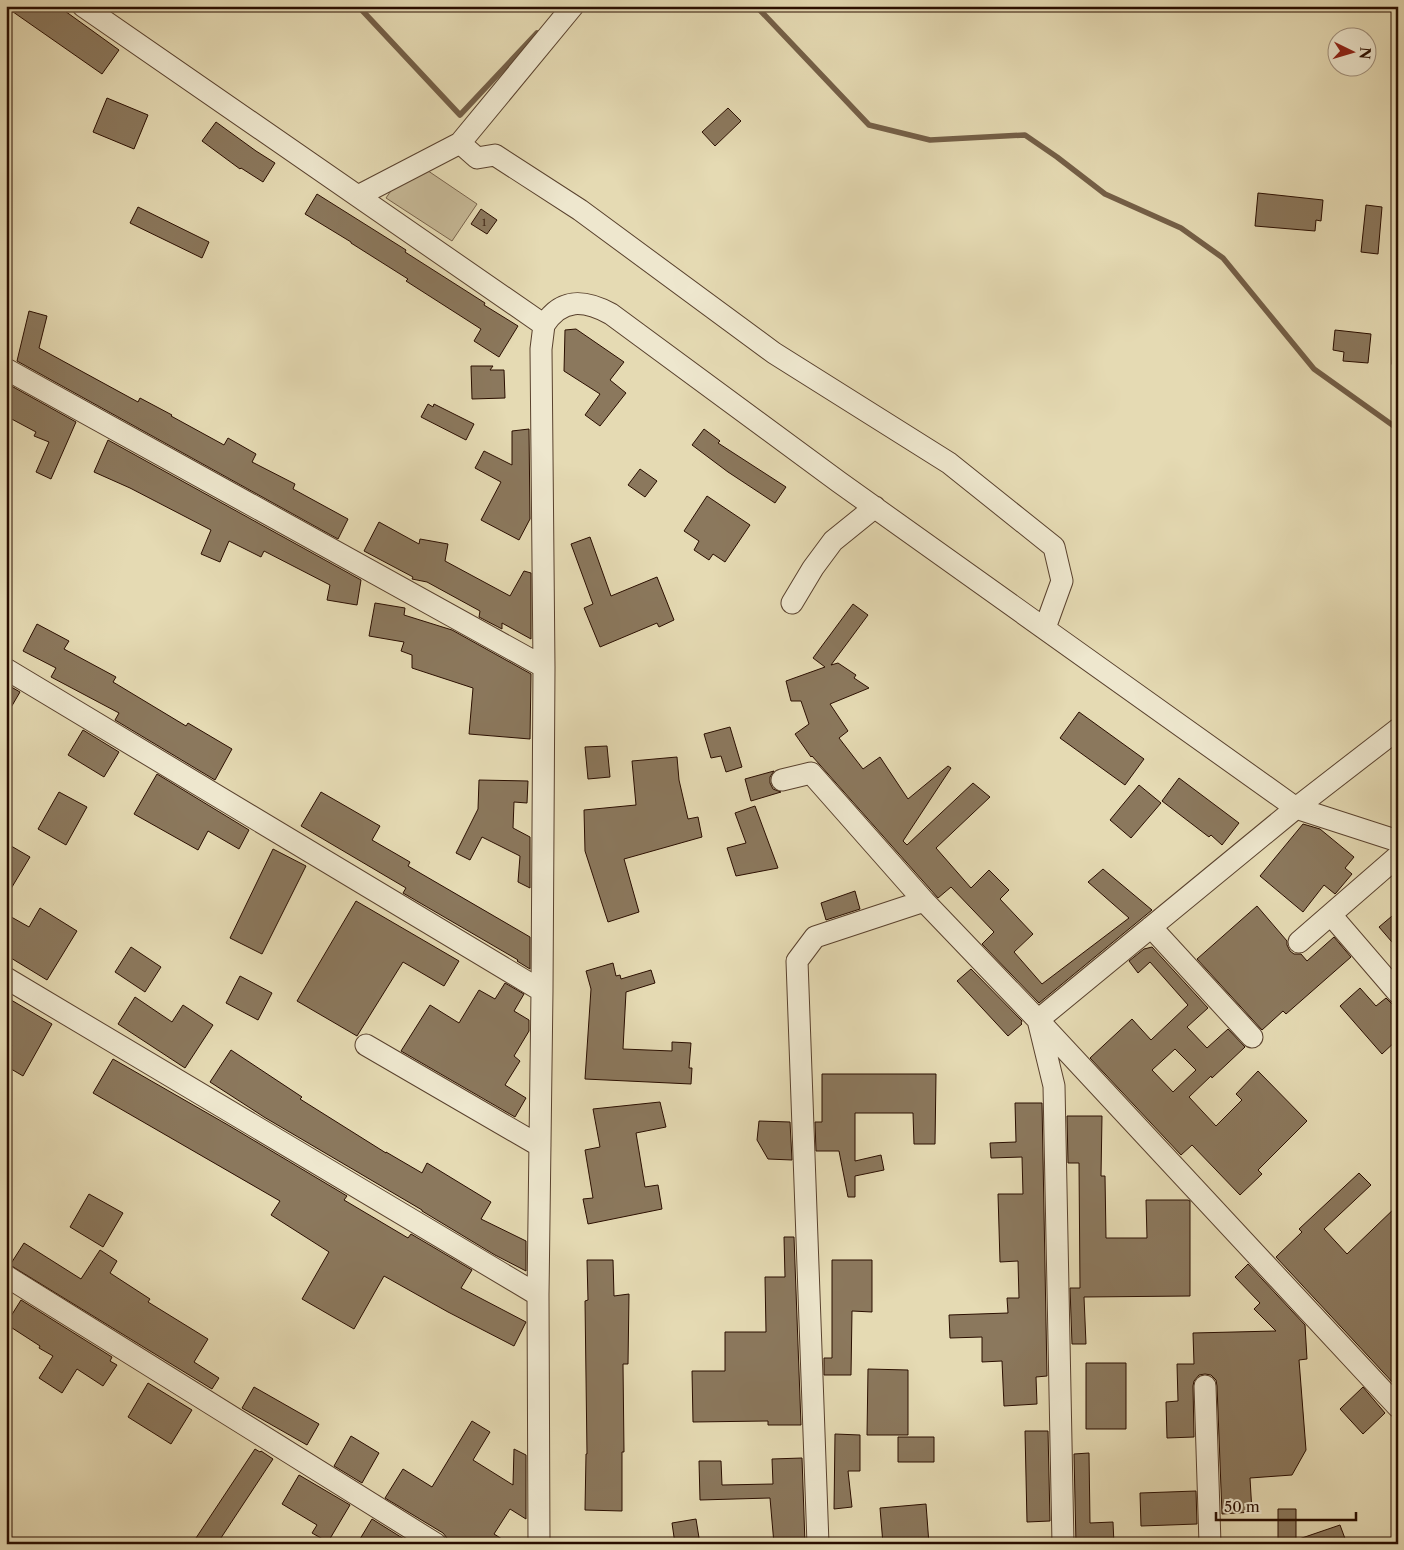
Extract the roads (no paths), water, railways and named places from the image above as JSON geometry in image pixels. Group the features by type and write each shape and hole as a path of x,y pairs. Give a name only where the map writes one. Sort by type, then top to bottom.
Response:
{"street":[{"path":"83,6 544,325"},
{"path":"358,196 460,143 573,6"},
{"path":"460,143 477,158 495,155 580,210 774,352 949,463 1054,547 1062,581 1044,628"},
{"path":"539,1544 538,1295 544,667 541,349 544,325 549,317 574,303 584,303 611,314 874,507 1296,808 1398,841"},
{"path":"6,369 544,667"},
{"path":"792,603 813,568 833,541 874,507"},
{"path":"6,669 542,990"},
{"path":"1038,1020 1296,808 1398,729"},
{"path":"782,780 811,773 924,901 1038,1020 1398,1407"},
{"path":"1300,942 1398,856"},
{"path":"818,1544 797,961 815,937 924,901"},
{"path":"1331,915 1398,993"},
{"path":"1152,927 1252,1037"},
{"path":"6,978 538,1295"},
{"path":"1038,1020 1054,1086 1063,1544"},
{"path":"366,1045 540,1146"},
{"path":"6,1276 436,1544"},
{"path":"1205,1386 1210,1544"}],"waterway":[{"path":"358,6 460,115 537,33"},
{"path":"756,6 869,125 930,140 1025,135 1105,194 1181,228 1223,258 1314,369 1398,429"},
{"path":"1398,274 1394,363 1398,371"}]}
